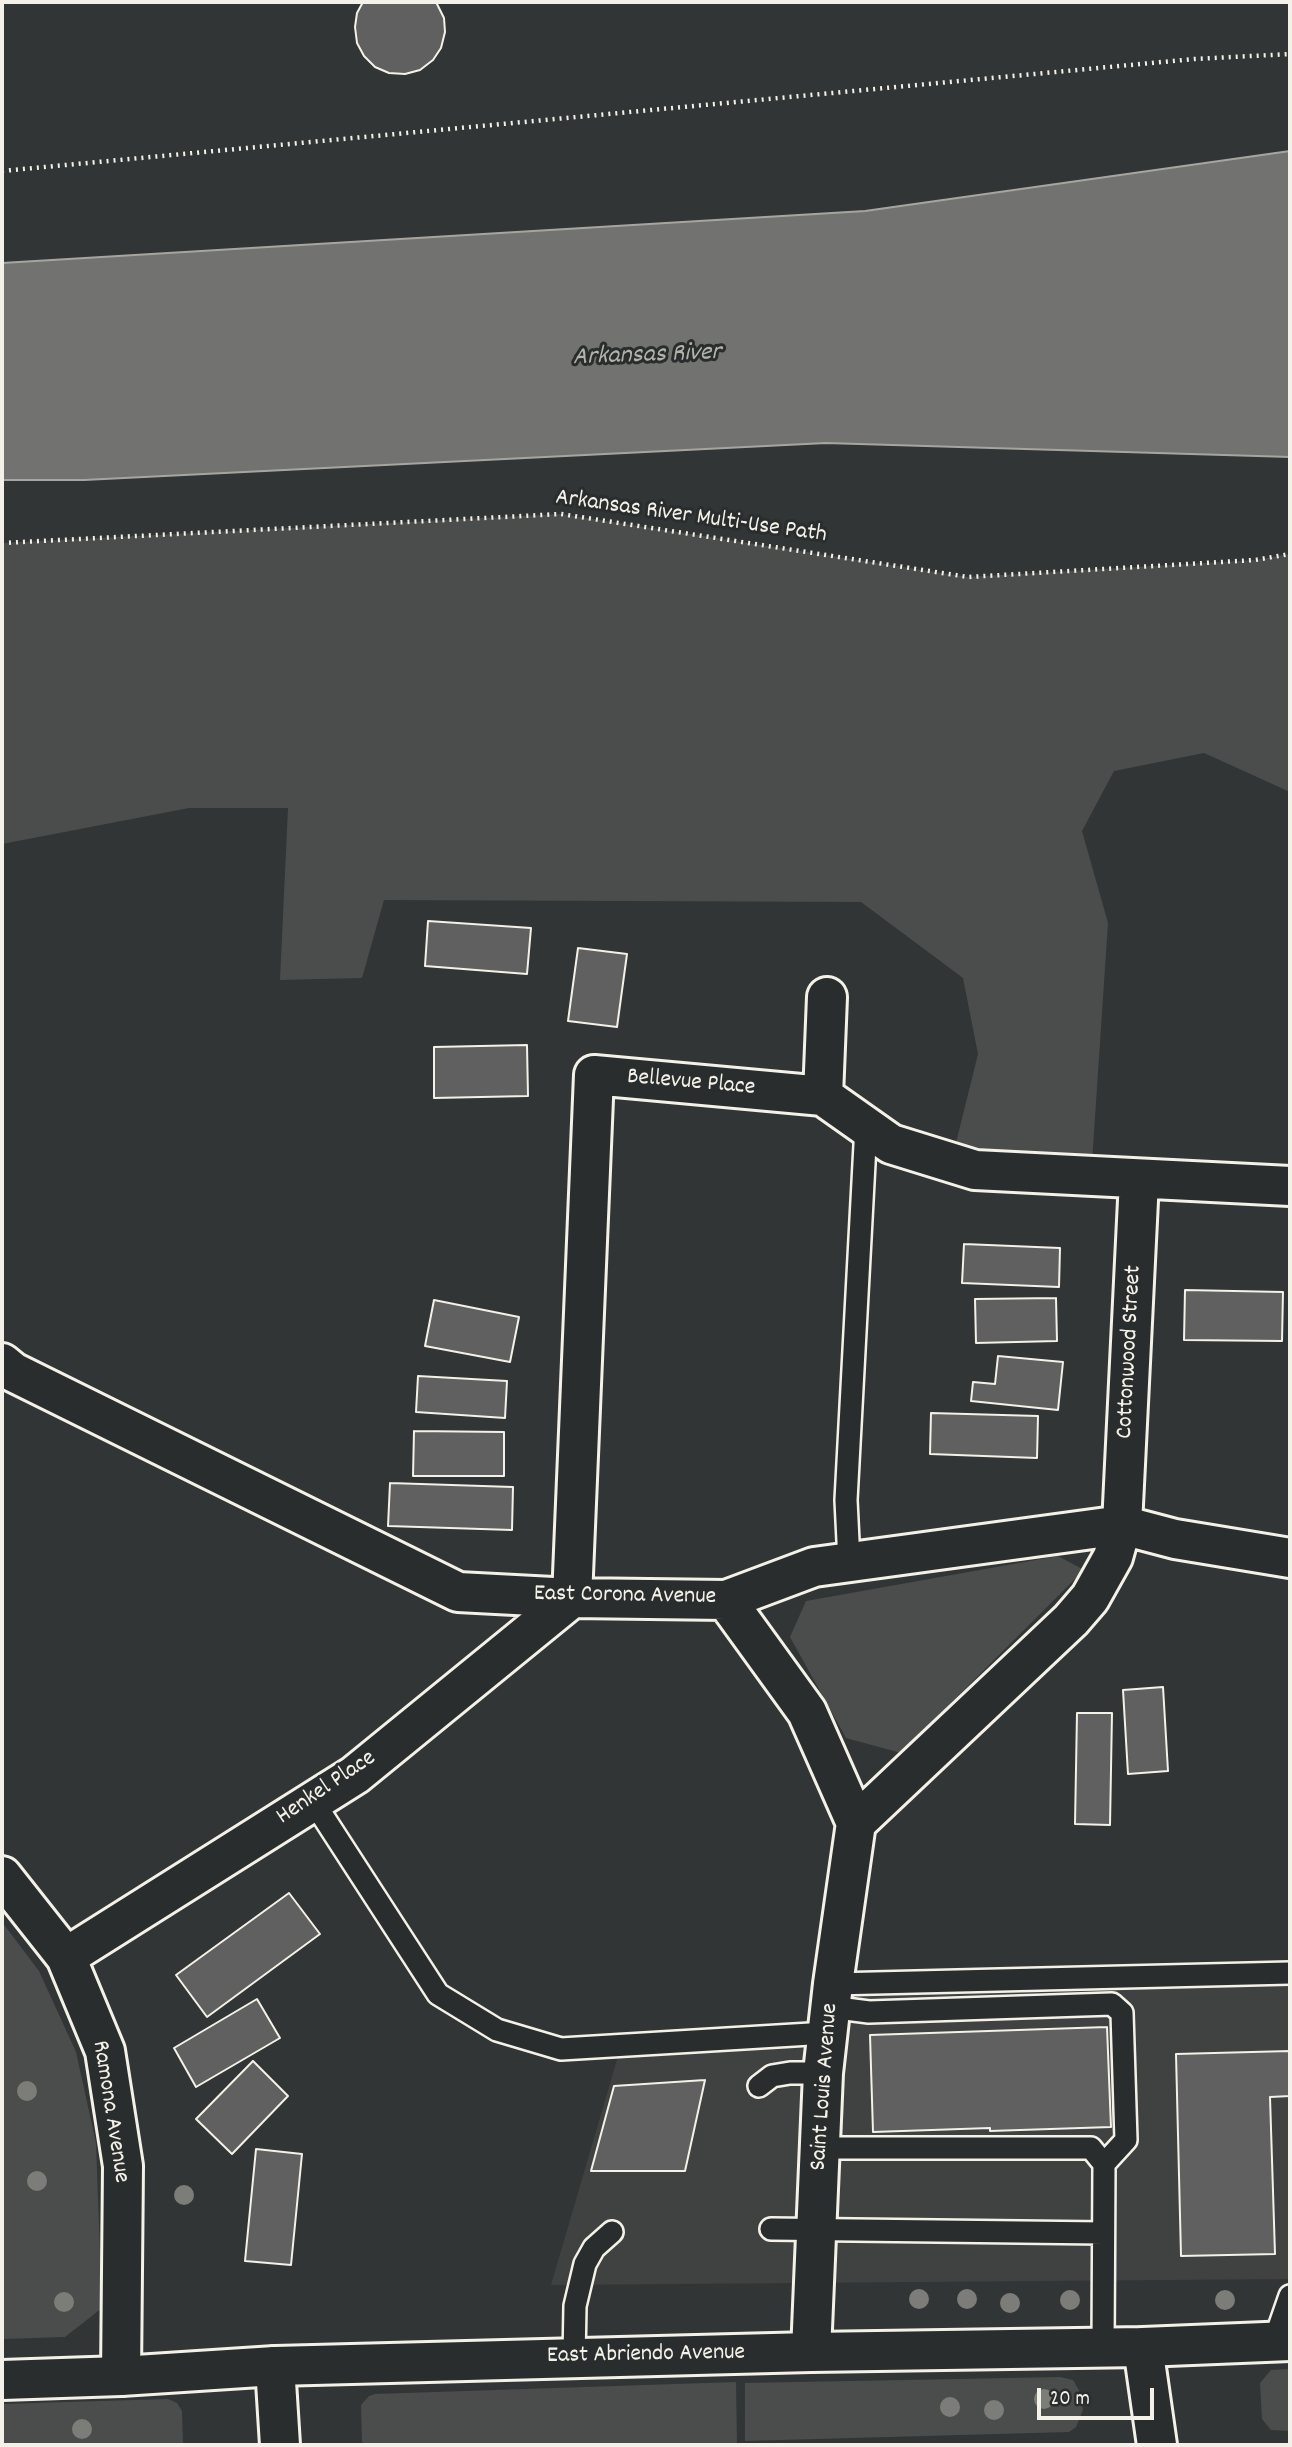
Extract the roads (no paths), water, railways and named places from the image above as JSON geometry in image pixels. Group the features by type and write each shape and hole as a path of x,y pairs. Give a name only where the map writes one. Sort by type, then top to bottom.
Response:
{"street":[{"path":"823,1096 827,997"},
{"name":"Bellevue Place","path":"572,1598 594,1075 823,1096 891,1144 975,1170 1290,1186"},
{"name":"Cottonwood Street","path":"1122,1525 1139,1180"},
{"name":"East Corona Avenue","path":"5,1377 458,1592 572,1598 726,1600 814,1567 1122,1525 1175,1539 1290,1559"},
{"path":"726,1600 807,1712 856,1823 1071,1620 1102,1579 1113,1557 1122,1525"},
{"name":"Henkel Place","path":"66,1956 355,1775 572,1598"},
{"name":"Saint Louis Avenue","path":"811,2352 823,2073 856,1823"},
{"name":"Ramona Avenue","path":"2,1876 66,1956 104,2051 123,2166 121,2376"},
{"name":"East Abriendo Avenue","path":"2,2380 275,2366 1282,2342"},
{"path":"1143,2347 1157,2445"},
{"path":"275,2366 280,2445"}],"lane":[{"path":"849,1562 846,1500 866,1126"},
{"path":"313,1801 438,1994 497,2030 561,2049 830,2008 1290,1973"},
{"path":"821,2148 1097,2156 1126,2140 1122,2013 1112,2004 869,2012 830,2008"},
{"path":"759,2087 772,2076 823,2073"},
{"path":"1097,2156 1103,2233 1102,2347"},
{"path":"771,2229 1103,2233"},
{"path":"574,2358 575,2306 585,2264 594,2248 612,2232"},
{"path":"1282,2342 1290,2296"}],"water":[{"name":"Arkansas River","path":"1290,151 1290,457 826,443 84,480 2,480 2,263 865,211"}]}
